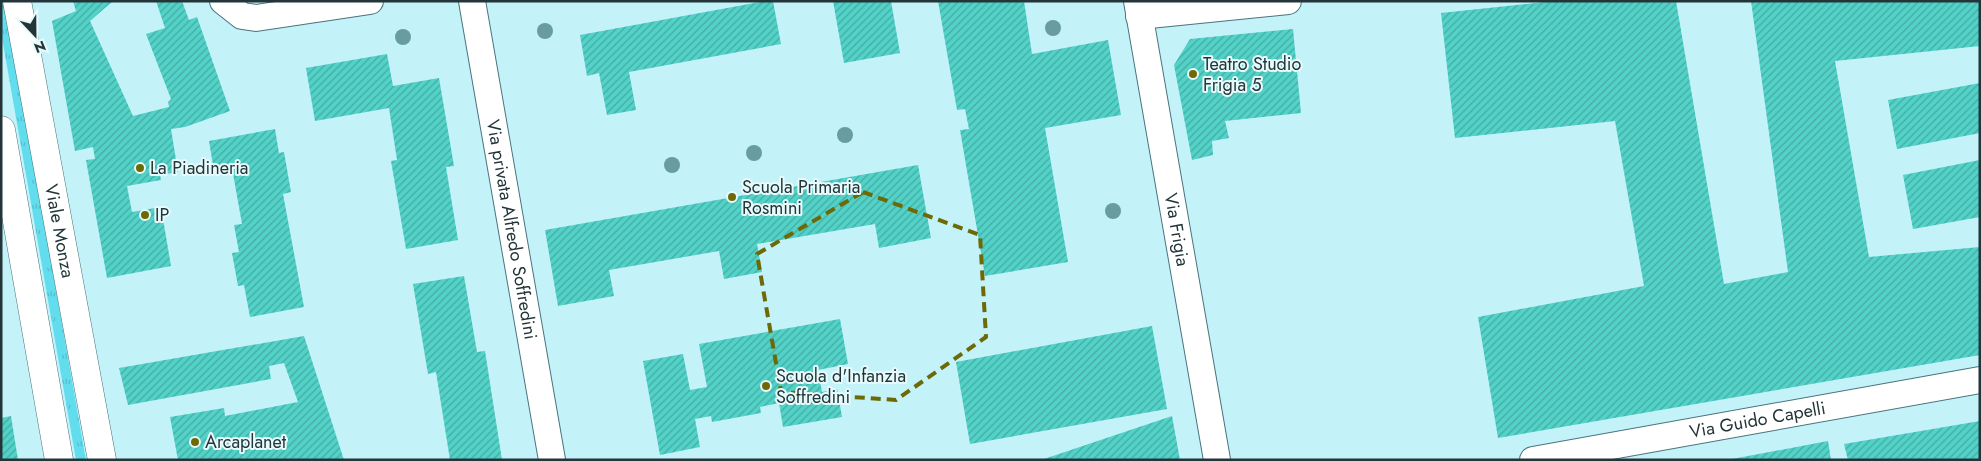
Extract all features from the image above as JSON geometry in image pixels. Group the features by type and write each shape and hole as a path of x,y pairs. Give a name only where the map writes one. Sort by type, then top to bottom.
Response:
{"main road":[{"name":"Viale Monza","path":"17,1 102,460"},
{"path":"1,130 59,460"}],"street":[{"path":"224,1 242,16 256,18 370,1"},
{"name":"Via privata Alfredo Soffredini","path":"472,1 552,460"},
{"path":"1138,9 1288,1"},
{"name":"Via Frigia","path":"1138,9 1217,460"},
{"name":"Via Guido Capelli","path":"1533,460 1980,380"}],"highlighted area":[{"path":"863,192 980,235 986,337 896,400 781,392 757,254"}],"green space":[{"path":"1,1 5,1 86,460 76,460 1,32"}],"building":[{"path":"73,1 113,1 90,21 133,116 169,107 168,102 171,99 146,34 165,28 156,1 182,1 189,20 197,17 230,111 185,127 171,129 178,172 160,175 161,180 127,186 132,212 161,207 171,266 107,278 86,160 95,159 93,147 75,151 52,21 76,11"},
{"path":"773,1 781,44 629,72 636,110 607,115 599,73 587,76 580,35"},
{"path":"833,1 891,1 900,53 844,63"},
{"path":"938,1 1024,1 1032,54 1108,40 1121,115 1045,128 1068,262 985,276 960,130 969,129 965,109 957,110"},
{"path":"1555,1 1676,1 1724,284 1788,272 1751,1 1980,1 1980,46 1835,61 1869,257 1980,247 1980,355 1498,438 1478,317 1644,286 1615,121 1455,138 1441,13"},
{"path":"1293,29 1301,113 1225,121 1229,138 1212,141 1213,155 1192,160 1174,65 1190,39"},
{"path":"387,54 393,86 439,78 454,166 446,167 458,240 406,249 391,161 397,160 389,108 315,121 306,68"},
{"path":"1980,83 1980,133 1897,149 1888,100"},
{"path":"275,129 279,153 284,152 291,192 283,194 304,307 250,317 244,285 238,286 232,253 239,252 234,225 242,224 232,168 214,171 209,141"},
{"path":"1980,160 1980,217 1913,229 1903,175"},
{"path":"918,165 931,238 879,248 875,224 757,244 762,272 724,279 719,251 609,270 614,296 558,306 545,230"},
{"path":"464,276 477,352 485,351 502,460 450,460 436,372 428,374 413,284"},
{"path":"840,319 848,364 818,370 822,392 837,389 842,417 783,427 779,403 760,407 761,413 712,422 711,416 695,419 700,447 660,455 643,361 683,354 690,390 707,387 699,344"},
{"path":"1152,326 1167,409 970,444 956,362"},
{"path":"304,336 344,460 178,460 170,417 224,408 225,416 298,402 284,363 269,366 271,379 128,405 119,368"},
{"path":"11,416 18,460 1,460 1,418"},
{"path":"1172,416 1180,460 1044,460 1044,459"},
{"path":"1980,421 1980,460 1848,460 1844,444"},
{"path":"1828,441 1831,460 1732,459"}],"place":[{"name":"Teatro Studio Frigia 5","path":"1193,74"},
{"name":"La Piadineria","path":"140,168"},
{"name":"Scuola Primaria Rosmini","path":"732,197"},
{"name":"IP","path":"145,215"},
{"name":"Scuola d'Infanzia Soffredini","path":"766,386"},
{"name":"Arcaplanet","path":"195,442"}]}
